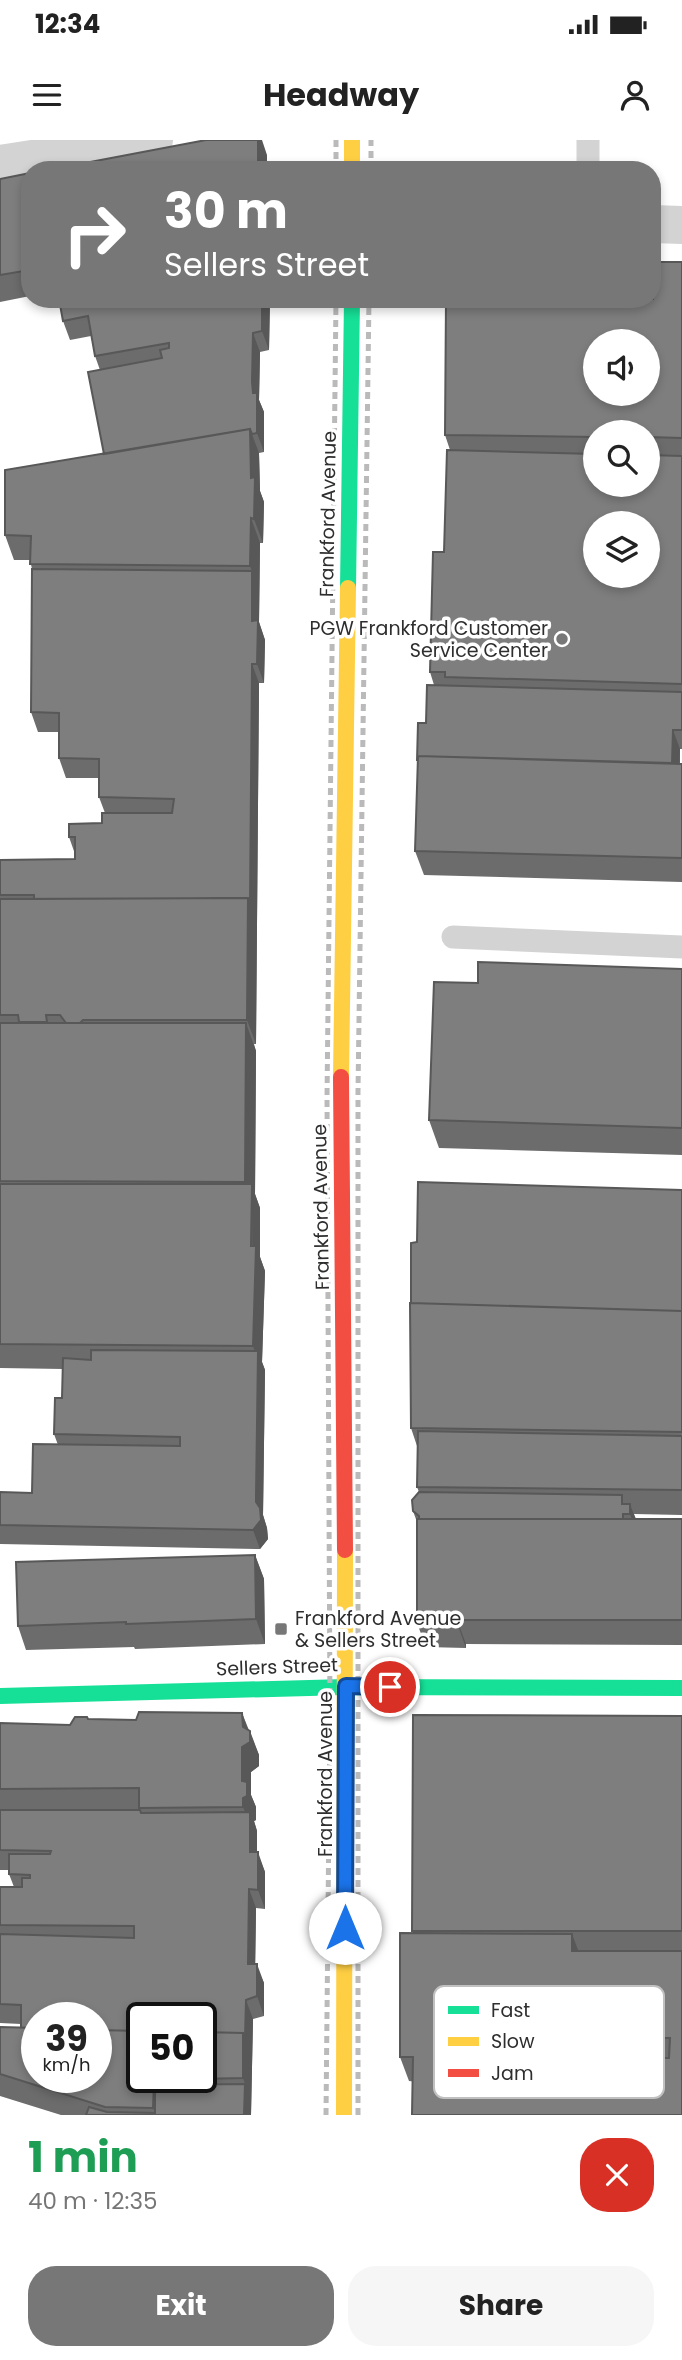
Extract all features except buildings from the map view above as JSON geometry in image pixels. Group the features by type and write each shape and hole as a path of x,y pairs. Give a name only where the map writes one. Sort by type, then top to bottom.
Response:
{"main road":[{"path":"352,140 352,161"},
{"name":"Frankford Avenue","path":"344,2115 346,1686 341,1096 352,308"},
{"name":"Sellers Street","path":"0,1696 346,1686 682,1688"}],"street":[{"path":"0,164 154,140"},
{"path":"661,224 682,225"}],"lane":[{"path":"588,140 588,161"},
{"path":"453,937 682,947"}],"railway":[{"path":"336,140 336,161"},
{"path":"371,140 371,161"},
{"path":"326,2115 330,1712 327,1097 336,308"},
{"path":"358,2115 358,1092 369,308"}],"traffic: fast":[{"path":"348,588 352,308"},
{"path":"0,1696 346,1687 682,1688"}],"traffic: slow":[{"path":"352,140 352,161"},
{"path":"341,1077 348,588"},
{"path":"344,2115 345,1550"}],"traffic: jam":[{"path":"341,1077 345,1550"}],"place":[{"name":"PGW Frankford Customer Service Center","path":"562,639"},
{"name":"Frankford Avenue & Sellers Street","path":"281,1629"}],"route":[{"path":"345,1928 346,1686 390,1687"}]}
